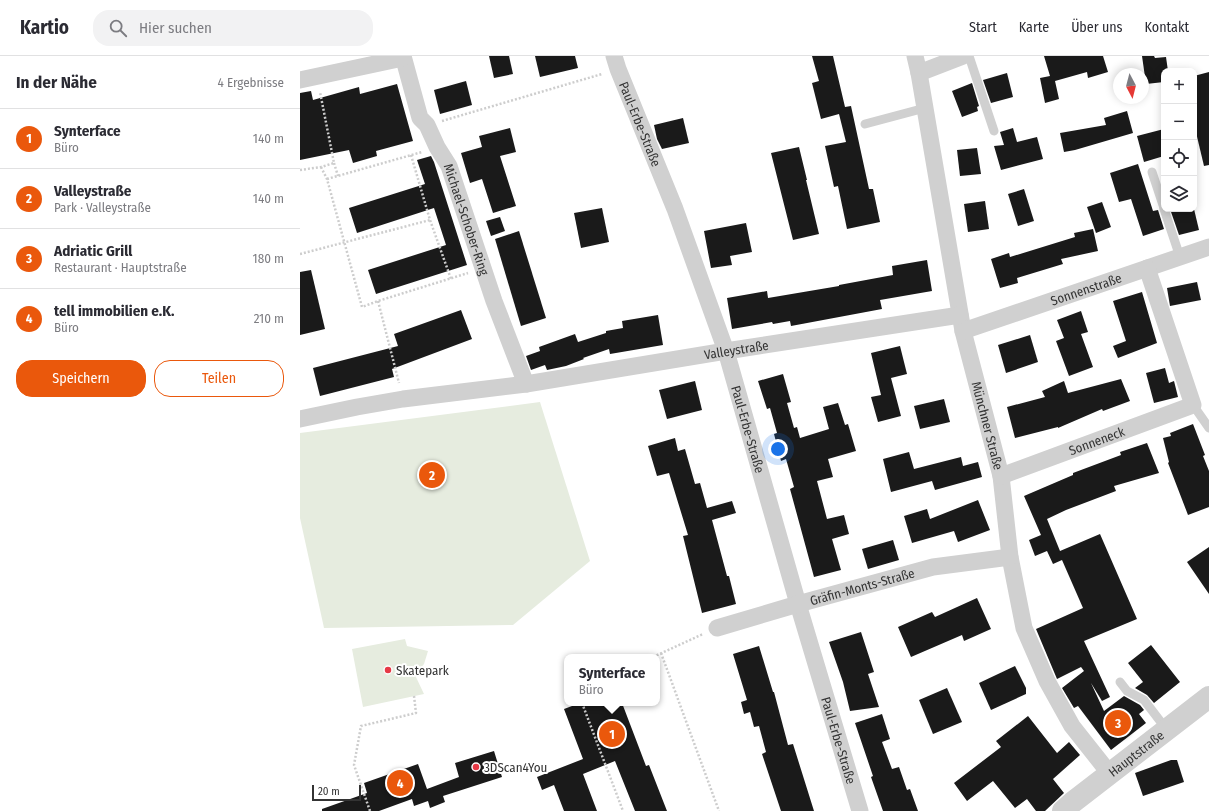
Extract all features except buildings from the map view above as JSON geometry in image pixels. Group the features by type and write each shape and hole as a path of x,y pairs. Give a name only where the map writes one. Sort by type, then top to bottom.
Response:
{"street":[{"name":"Münchner Straße","path":"915,56 961,323 1001,476 1010,556 1024,628 1047,681 1072,726 1110,774"},
{"path":"919,73 963,56"},
{"name":"Michael-Schober-Ring","path":"300,80 403,57 420,118 427,125 437,147 449,166 494,301 526,384"},
{"name":"Paul-Erbe-Straße","path":"616,63 675,209 726,351 798,604 860,811"},
{"name":"Sonnenstraße","path":"961,323 1147,268 1209,247"},
{"path":"1147,268 1193,405"},
{"name":"Valleystraße","path":"300,418 357,407 526,384 726,351 961,323"},
{"name":"Sonneneck","path":"1001,476 1193,405"},
{"name":"Gräfin-Monts-Straße","path":"717,628 933,567 1010,556"},
{"name":"Hauptstraße","path":"1072,808 1110,774 1209,697"}],"lane":[{"path":"969,56 994,131"},
{"path":"865,124 925,108"},
{"path":"1152,172 1161,200"},
{"path":"1165,212 1180,257"},
{"path":"1193,405 1209,428"},
{"path":"1120,682 1126,692 1144,700 1167,730"}],"path":[{"path":"427,125 616,63"},
{"path":"317,76 334,163 338,176"},
{"path":"327,179 411,156 437,147"},
{"path":"411,156 430,220 451,279"},
{"path":"300,170 321,167 334,163"},
{"path":"321,167 327,179 362,307 484,268"},
{"path":"300,254 430,220"},
{"path":"378,301 403,400"},
{"path":"717,628 661,653 719,811"},
{"path":"370,811 354,765 361,726 416,713 414,696"},
{"path":"583,706 623,811"}],"shaded area":[{"path":"540,402 590,561 513,625 324,628 300,518 300,433"},
{"name":"Skatepark","path":"405,639 407,646 428,651 424,664 415,675 424,694 363,707 352,649"}],"place":[{"name":"Valleystraße","path":"432,475"},
{"name":"Skatepark","path":"388,670"},
{"name":"Adriatic Grill","path":"1118,723"},
{"name":"Synterface","path":"612,734"},
{"name":"3DScan4You","path":"476,767"},
{"name":"tell immobilien e.K.","path":"400,783"}]}
